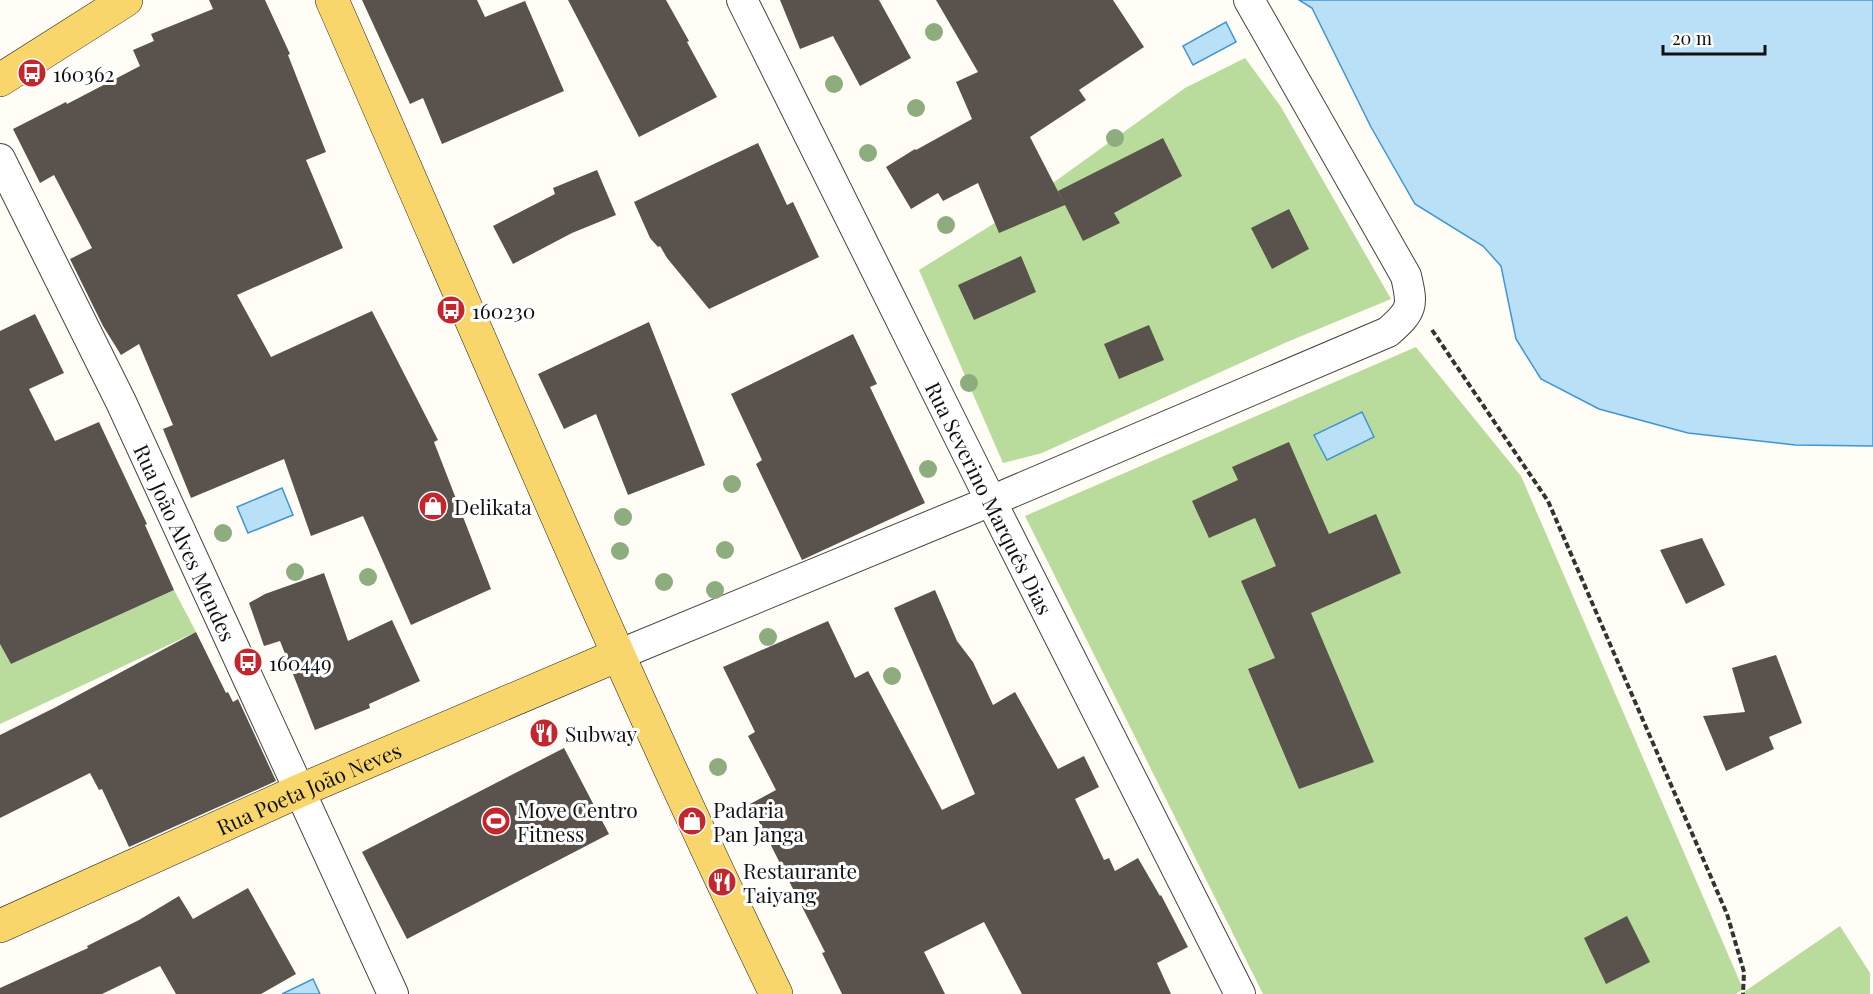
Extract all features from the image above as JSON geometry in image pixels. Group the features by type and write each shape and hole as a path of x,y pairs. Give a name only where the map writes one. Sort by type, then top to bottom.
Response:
{"main road":[{"path":"0,80 126,0"},
{"path":"332,0 618,655 776,994"},
{"name":"Rua Poeta João Neves","path":"0,926 299,791 618,655"}],"street":[{"name":"Rua Severino Marquês Dias","path":"742,0 1240,994"},
{"path":"618,655 991,501 1388,332 1404,318 1411,300 1406,276 1249,0"},
{"name":"Rua João Alves Mendes","path":"0,159 121,402 393,994"}],"path":[{"path":"1411,300 1548,501 1727,914 1744,972 1743,994"}],"green space":[{"path":"1245,58 1281,107 1391,299 1287,342 1042,453 1003,463 919,270 1011,213 1185,88"},
{"path":"1416,347 1521,476 1743,989 1736,994 1263,994 1025,516"},
{"path":"174,590 196,632 0,724 0,644 11,664"},
{"path":"1840,926 1870,973 1870,994 1741,994"}],"water":[{"path":"1299,0 1873,0 1873,446 1795,445 1688,433 1599,409 1541,379 1516,339 1501,266 1483,246 1415,204 1371,127 1312,8"},
{"path":"1226,22 1236,42 1193,65 1183,46"},
{"path":"1362,412 1374,437 1327,460 1314,435"},
{"path":"282,488 293,515 248,533 237,507"},
{"path":"313,979 320,994 282,994"}],"building":[{"path":"209,0 265,0 290,54 288,55 326,152 306,160 343,248 237,295 271,357 372,311 438,440 434,442 491,589 411,625 363,516 311,536 284,459 191,498 163,429 173,425 139,344 121,355 103,326 70,259 92,248 54,175 40,183 13,129 140,66 133,50 154,41 151,34 213,9"},
{"path":"362,0 477,0 485,17 525,1 564,91 442,144 423,98 410,104"},
{"path":"568,0 666,0 717,97 639,137"},
{"path":"780,0 879,0 911,58 860,86 833,36 800,49"},
{"path":"936,0 1113,0 1144,47 1079,90 1086,100 1030,137 1065,205 999,233 978,183 943,201 938,193 911,209 886,167 972,119 956,82 978,72"},
{"path":"1163,138 1182,176 1114,213 1120,223 1083,241 1058,191"},
{"path":"758,143 787,205 793,202 819,257 709,309 667,258 660,246 658,247 650,238 634,202"},
{"path":"597,170 616,215 572,233 513,264 493,226 555,194 553,188"},
{"path":"1289,209 1309,249 1272,269 1251,228"},
{"path":"1021,256 1036,292 974,320 958,285"},
{"path":"35,314 64,373 29,389 55,441 99,422 147,524 145,525 174,590 11,664 0,644 0,331"},
{"path":"649,322 705,465 628,495 596,414 564,429 538,374"},
{"path":"1149,325 1164,360 1119,379 1104,344"},
{"path":"853,334 877,384 870,387 925,503 802,560 756,464 762,460 731,394"},
{"path":"1289,442 1329,534 1376,514 1401,573 1311,613 1374,762 1299,789 1248,669 1275,658 1241,581 1276,566 1255,518 1209,538 1192,501 1238,480 1232,467"},
{"path":"1702,538 1725,585 1686,604 1660,550"},
{"path":"324,573 348,641 392,620 420,681 369,704 370,708 315,730 280,641 264,646 249,603 265,594"},
{"path":"935,590 957,641 973,662 993,705 1015,692 1058,769 1084,756 1099,787 1075,799 1104,860 1109,858 1115,871 1138,858 1161,895 1188,947 1157,963 1171,994 1022,994 984,922 924,952 945,994 842,994 822,953 825,952 750,804 776,790 748,736 755,732 723,667 828,621 855,678 868,671 942,810 975,794 894,608"},
{"path":"196,632 226,693 228,692 233,702 238,699 276,781 129,847 102,789 99,790 90,773 0,818 0,735"},
{"path":"1776,655 1802,723 1769,737 1774,749 1726,771 1703,716 1745,712 1732,668"},
{"path":"564,748 609,834 407,939 362,852"},
{"path":"248,888 296,974 261,994 176,994 160,966 102,994 0,994 0,988 88,948 87,946 139,920 179,896 193,919"},
{"path":"1627,916 1650,962 1606,984 1584,938"}],"place":[{"name":"160362","path":"32,73"},
{"name":"160230","path":"451,310"},
{"name":"Delikata","path":"433,506"},
{"name":"160449","path":"248,662"},
{"name":"Subway","path":"544,733"},
{"name":"Move Centro Fitness","path":"496,821"},
{"name":"Padaria Pan Janga","path":"692,821"},
{"name":"Restaurante Taiyang","path":"722,882"}]}
